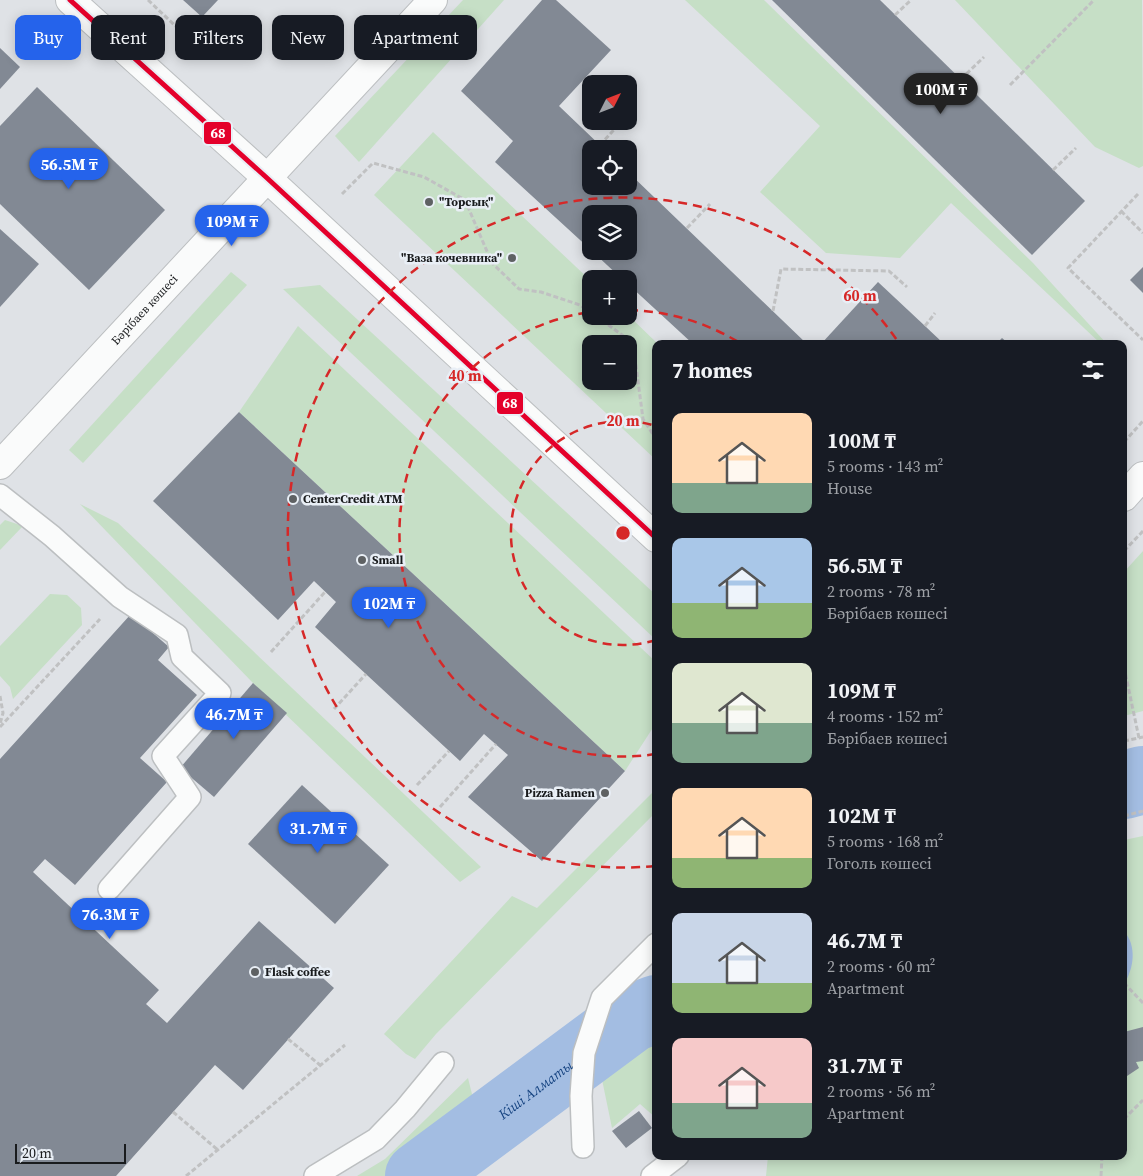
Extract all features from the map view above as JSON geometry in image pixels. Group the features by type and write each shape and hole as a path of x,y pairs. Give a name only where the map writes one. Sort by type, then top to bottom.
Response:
{"street":[{"path":"70,0 267,178 652,534"},
{"name":"Бәрібаев көшесі","path":"0,465 433,0"},
{"path":"1127,494 1143,476"}],"lane":[{"path":"0,495 52,536 120,597 177,635 182,657 220,693 163,756 190,797 109,889"},
{"path":"583,1147 581,1096 584,1053 602,998 652,948"},
{"path":"315,1176 376,1139 405,1109 443,1064"},
{"path":"652,1176 673,1160"}],"path":[{"path":"148,0 175,26"},
{"path":"896,15 911,0"},
{"path":"1010,85 1094,0"},
{"path":"961,79 984,57"},
{"path":"605,140 614,130"},
{"path":"1054,170 1076,148"},
{"path":"342,194 374,163 424,177 465,200 492,263 519,289 541,292 582,306"},
{"path":"1138,194 1068,268 1143,340"},
{"path":"687,228 710,204"},
{"path":"1122,211 1143,233"},
{"path":"773,311 781,269 889,270 907,287"},
{"path":"925,326 935,312"},
{"path":"608,325 633,343 643,419 652,433"},
{"path":"1127,439 1143,421"},
{"path":"1127,548 1143,530"},
{"path":"271,652 325,592"},
{"path":"0,726 120,597"},
{"path":"334,709 366,674"},
{"path":"1127,680 1141,738 1127,740"},
{"path":"0,696 3,713 0,726"},
{"path":"440,807 496,744"},
{"path":"417,785 449,751"},
{"path":"1127,815 1143,811"},
{"path":"1127,985 1143,1003"},
{"path":"288,1039 320,1065"},
{"path":"186,1176 345,1045"},
{"path":"1127,1116 1143,1100"},
{"path":"173,1112 218,1150"},
{"path":"1101,1176 1102,1160"}],"green space":[{"path":"463,0 504,0 477,30 477,15 449,15"},
{"path":"685,0 764,0 1033,263 1103,340 1097,340 951,203 900,258 826,253 760,192 820,126"},
{"path":"955,0 1142,0 1143,166 1139,168 1095,147"},
{"path":"407,60 450,60 359,162 335,136"},
{"path":"433,132 582,273 582,325 637,324 654,340 652,340 652,456 374,195"},
{"path":"231,272 247,285 83,463 69,450"},
{"path":"320,285 652,591 652,636 283,289"},
{"path":"298,326 652,658 652,729 625,771 239,412"},
{"path":"80,504 118,523 481,867 460,882 253,683"},
{"path":"5,520 23,526 0,550 0,525"},
{"path":"1143,551 1143,711 1127,715 1127,569"},
{"path":"50,594 67,595 81,608 82,625 13,699 10,687 0,676 0,646"},
{"path":"652,793 652,816 436,1034 415,1059 406,1054 384,1034 512,896 537,908"},
{"path":"1143,836 1143,1176 766,1176 768,1160 1127,1160 1127,839"},
{"path":"652,1023 652,1114 640,1104 612,1128 599,1065 625,1032"},
{"path":"468,1078 487,1155 462,1176 357,1176 385,1159"}],"water":[{"path":"1127,936 1131,943 1133,957 1127,978"}],"building":[{"path":"183,0 218,0 204,15 200,15"},
{"path":"542,0 556,0 611,50 588,75 582,75 582,81 559,106 595,140 582,140 582,195 637,195 637,181 803,340 689,340 637,292 637,270 612,270 602,260 637,260 637,205 582,205 582,242 495,162 513,141 461,91"},
{"path":"772,0 880,0 1085,201 1032,255"},
{"path":"0,48 20,67 0,89"},
{"path":"37,87 165,210 89,290 0,204 0,126"},
{"path":"0,229 39,264 0,307"},
{"path":"1143,267 1143,293 1130,280"},
{"path":"878,282 940,340 825,340"},
{"path":"239,412 625,771 542,861 468,797 508,755 484,734 460,761 315,627 336,602 314,581 278,620 153,501"},
{"path":"131,614 169,647 158,660 197,695 140,758 167,782 75,885 45,859 33,872 159,990 146,1004 167,1023 259,921 334,988 243,1090 215,1065 116,1176 0,1176 0,759"},
{"path":"253,683 287,713 214,797 180,768"},
{"path":"302,785 389,865 335,924 248,844"},
{"path":"1143,1027 1143,1061 1136,1062 1139,1068 1127,1076 1127,1031"},
{"path":"639,1111 652,1128 626,1148 612,1131"}],"waterway":[{"name":"Кіші Алматы","path":"1127,784 1143,780"},
{"name":"Кіші Алматы","path":"419,1176 632,1018 652,1010"}],"transit line":[{"name":"68","path":"70,0 267,178 652,534"}],"place":[{"name":"\"Торсық\"","path":"429,202"},
{"name":"\"Ваза кочевника\"","path":"512,258"},
{"name":"CenterCredit ATM","path":"293,499"},
{"name":"Small","path":"362,560"},
{"name":"Pizza Ramen","path":"605,793"},
{"name":"Flask coffee","path":"255,972"}]}
